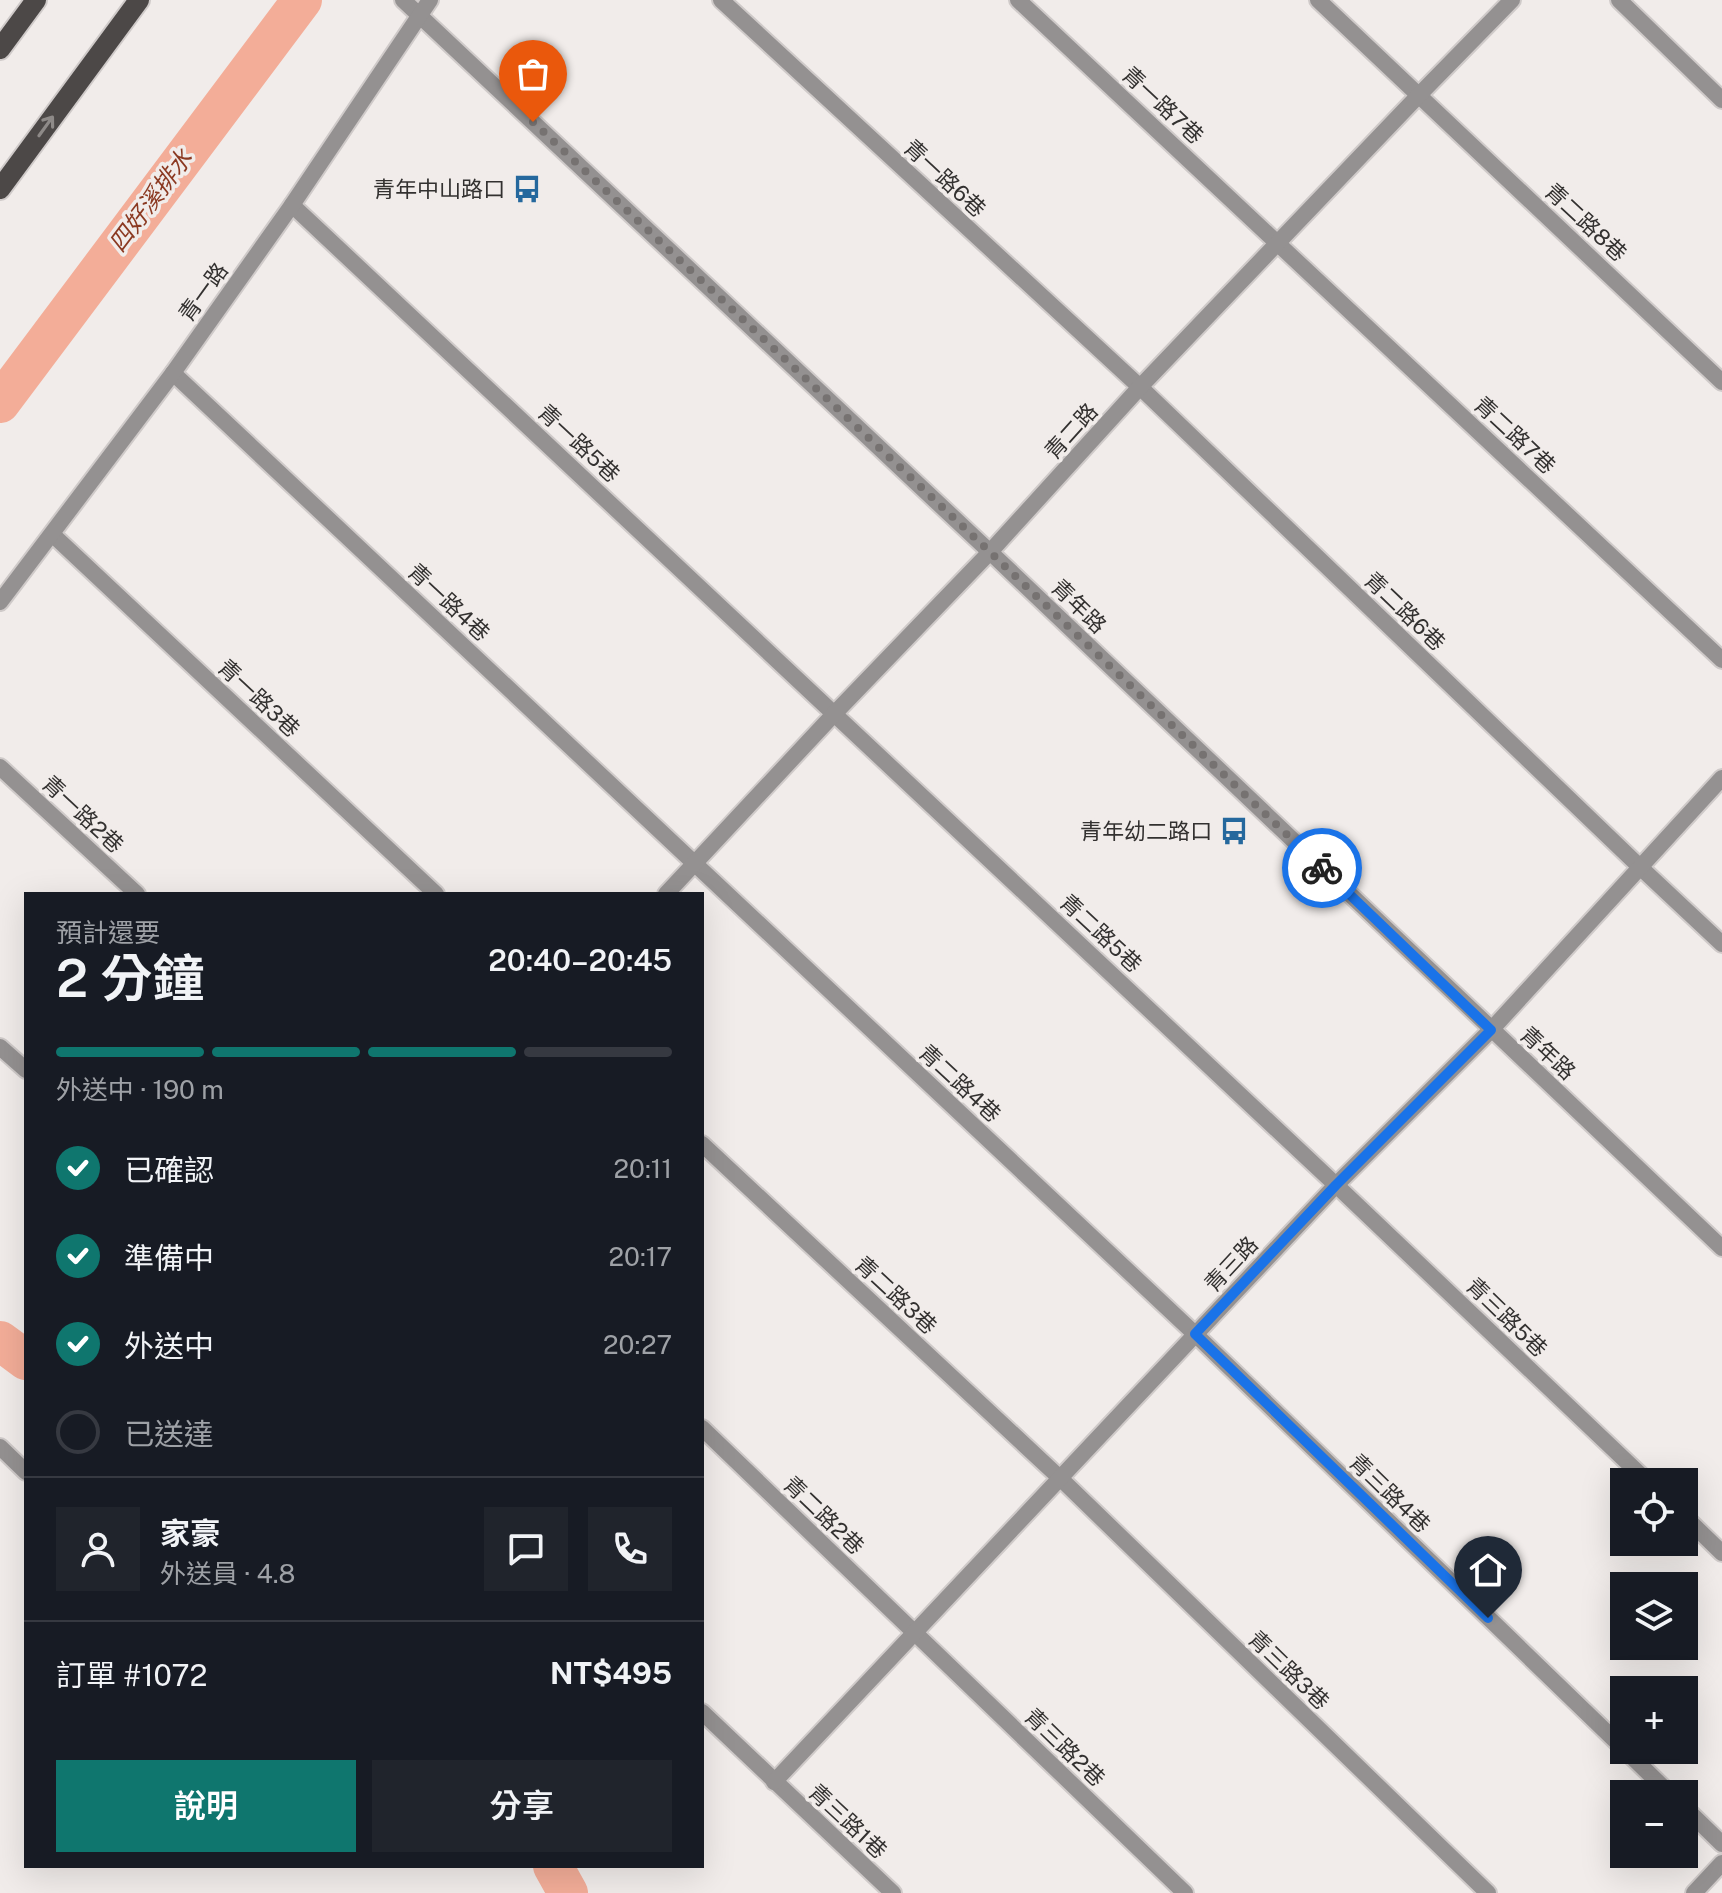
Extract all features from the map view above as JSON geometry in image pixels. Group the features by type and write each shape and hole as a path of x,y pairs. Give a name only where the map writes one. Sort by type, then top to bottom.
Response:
{"main road":[{"path":"0,49 36,0"},
{"path":"0,189 139,0"}],"street":[{"name":"青年路","path":"403,0 990,552 1722,1248"},
{"name":"青一路","path":"0,602 173,373 292,205 430,0"},
{"name":"青一路6巷","path":"721,0 1140,387"},
{"name":"青一路7巷","path":"1018,0 1278,243"},
{"name":"青二路8巷","path":"1318,0 1722,382"},
{"name":"青二路","path":"668,892 990,552 1140,387 1512,0"},
{"path":"1619,0 1722,100"},
{"name":"青一路5巷","path":"292,205 835,713"},
{"name":"青二路7巷","path":"1278,243 1722,660"},
{"name":"青一路4巷","path":"173,373 694,863"},
{"name":"青二路6巷","path":"1140,387 1722,944"},
{"name":"青一路3巷","path":"52,534 434,892"},
{"name":"青二路5巷","path":"835,713 1336,1185"},
{"name":"青一路2巷","path":"0,767 135,892"},
{"name":"青三路","path":"774,1782 1336,1185 1491,1030 1722,778"},
{"name":"青二路4巷","path":"694,863 1195,1334"},
{"path":"0,1047 24,1068"},
{"name":"青二路3巷","path":"704,1146 1061,1479"},
{"name":"青三路5巷","path":"1336,1185 1633,1468"},
{"name":"青三路4巷","path":"1195,1334 1610,1736"},
{"name":"青二路2巷","path":"704,1430 915,1634"},
{"path":"0,1447 24,1470"},
{"name":"青三路3巷","path":"1061,1479 1488,1893"},
{"path":"1698,1530 1722,1553"},
{"name":"青三路2巷","path":"915,1634 1185,1893"},
{"name":"青三路1巷","path":"704,1714 893,1893"},
{"name":"青三路4巷","path":"1639,1764 1655,1780"},
{"path":"1698,1821 1722,1844"},
{"path":"1694,1893 1722,1863"}],"waterway":[{"name":"四好溪排水","path":"0,403 302,0"},
{"name":"四好溪排水","path":"0,1341 24,1359"},
{"name":"四好溪排水","path":"554,1868 568,1893"}],"way so far":[{"path":"533,122 1322,868"}],"place":[{"name":"青年中山路口","path":"527,189"},
{"name":"青年幼二路口","path":"1234,831"}],"route":[{"path":"1322,868 1491,1030 1336,1185 1195,1334 1488,1618"}]}
